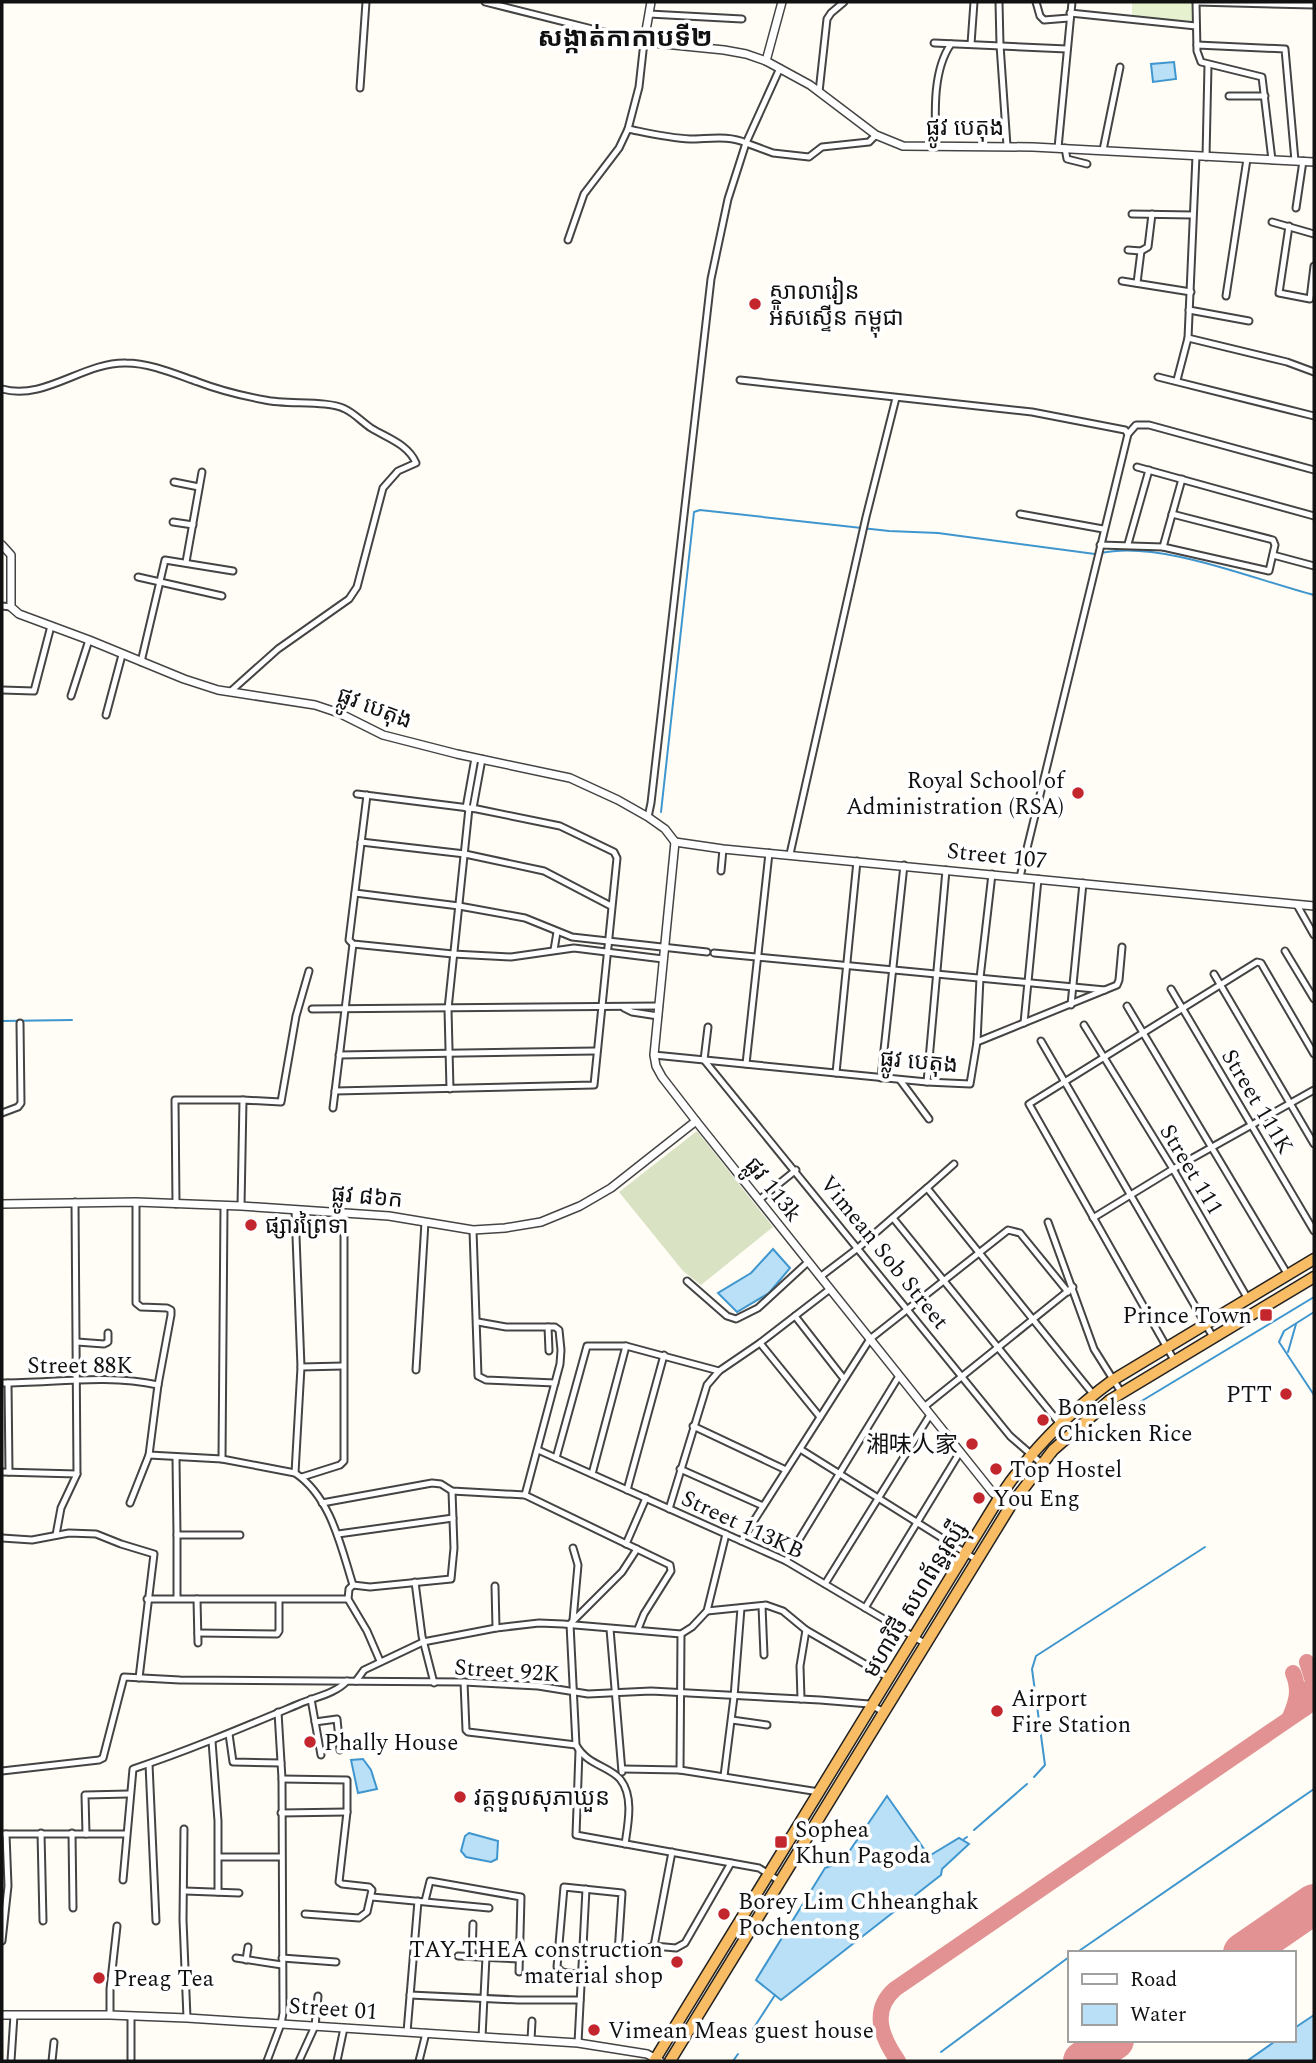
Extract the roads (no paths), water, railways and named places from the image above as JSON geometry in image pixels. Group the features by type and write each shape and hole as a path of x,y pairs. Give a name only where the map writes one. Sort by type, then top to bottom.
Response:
{"highway":[{"name":"មហាវិថី សហព័ន្ធរុស្ស៊ី","path":"656,2060 999,1498 1030,1455 1060,1424 1113,1380 1314,1259"},
{"name":"មហាវិថី សហព័ន្ធរុស្ស៊ី","path":"670,2061 977,1560 1041,1463 1095,1412 1121,1392 1314,1277"}],"street":[{"path":"360,88 366,2"},
{"path":"489,2 644,42"},
{"path":"568,240 584,194 619,148 628,129 639,87 651,2"},
{"path":"766,61 782,2"},
{"path":"819,92 827,19 844,2"},
{"path":"971,44 974,2"},
{"path":"999,2 999,45 1007,146"},
{"path":"1036,2 1044,20 1070,16 1196,26"},
{"path":"1072,2 1062,148 1067,159 1087,164"},
{"path":"1272,160 1261,75 1201,62 1197,45 1196,2 1314,5"},
{"path":"649,13 742,19"},
{"name":"ផ្លូវ បេតុង","path":"644,42 724,50 766,61 819,92 876,135 903,146 1062,148 1314,162"},
{"path":"934,43 1067,49"},
{"path":"936,147 938,83 944,56 951,44"},
{"path":"1197,45 1285,49 1298,161 1296,208"},
{"path":"1206,157 1208,65"},
{"path":"1103,150 1120,67"},
{"path":"648,817 710,279 728,199 746,143 780,68"},
{"path":"1229,96 1265,96"},
{"path":"628,129 689,139 727,138 773,153 809,158 822,147 869,142 876,135"},
{"path":"1177,380 1188,338 1196,156"},
{"path":"1226,296 1247,159"},
{"path":"1132,214 1192,215"},
{"path":"1128,250 1141,251 1149,245 1152,214"},
{"path":"1272,222 1314,234"},
{"path":"1289,226 1279,293 1310,299 1314,266"},
{"path":"1137,284 1141,251"},
{"path":"1122,281 1191,292"},
{"path":"1189,310 1249,321"},
{"path":"1188,338 1287,362 1314,372"},
{"path":"2,389 13,392 35,390 108,364 127,363 154,367 209,386 267,401 344,408 414,456 416,463 398,471 383,488 357,587 349,599 278,649 231,691"},
{"path":"1158,377 1314,416"},
{"path":"740,380 1032,412 1125,430 1128,434"},
{"path":"790,854 861,538 897,398"},
{"path":"1020,877 1128,434 1136,425 1149,425 1314,470"},
{"path":"1138,467 1314,516"},
{"path":"1128,544 1149,470"},
{"path":"186,562 202,472"},
{"path":"1163,547 1182,479"},
{"path":"174,482 199,486"},
{"path":"1020,514 1103,529"},
{"path":"1100,546 1128,544 1163,547 1269,571 1275,543 1271,539 1172,514"},
{"path":"173,522 193,525"},
{"name":"ផ្លូវ បេតុង","path":"2,545 11,555 12,562 6,606 19,614 184,679 231,691 315,705 339,713 383,735 570,778 648,817 665,828 676,842"},
{"path":"1273,555 1314,566"},
{"path":"141,662 165,560 233,571"},
{"path":"138,577 222,596"},
{"path":"2,690 34,691 51,626"},
{"path":"71,696 89,640"},
{"path":"106,715 122,654"},
{"path":"450,1089 448,1009 469,808 479,759"},
{"path":"335,1091 594,1085 617,858 614,852 560,827 469,808 357,794"},
{"path":"367,795 349,940 353,944 511,957 574,948 663,959"},
{"path":"361,842 465,854 547,872 611,906"},
{"path":"654,1055 676,842"},
{"name":"Street 107","path":"676,842 723,849 1314,906"},
{"path":"722,871 723,849"},
{"path":"746,1064 769,853"},
{"path":"836,1073 856,861"},
{"path":"881,1078 904,865"},
{"path":"927,1083 946,870"},
{"name":"ផ្លូវ បេតុង","path":"654,1055 927,1083 970,1084 977,1042 992,874"},
{"path":"1024,1023 1038,879"},
{"path":"1071,1005 1083,883"},
{"path":"355,893 459,906 525,918 557,933 607,942 1105,990"},
{"path":"1297,905 1314,935"},
{"path":"554,950 557,933"},
{"path":"333,1108 353,944"},
{"path":"977,1042 1117,985 1122,947"},
{"path":"1285,951 1314,999"},
{"path":"1174,1360 1029,1104 1259,962 1314,1054"},
{"path":"176,1204 175,1100 281,1102 296,1016 309,971"},
{"path":"1214,974 1314,1144"},
{"name":"Street 111K","path":"1171,989 1314,1231"},
{"path":"621,1006 632,1012 658,1016"},
{"path":"312,1009 659,1006"},
{"path":"1127,1006 1288,1275"},
{"path":"2,1113 18,1107 21,1103 20,1023"},
{"name":"Street 111","path":"1084,1025 1173,1169 1248,1299"},
{"path":"704,1060 708,1027"},
{"path":"1041,1041 1213,1337"},
{"path":"340,1055 596,1051"},
{"name":"ផ្លូវ 113k","path":"654,1055 662,1077 758,1200 993,1493 1011,1506"},
{"name":"Vimean Sob Street","path":"704,1060 1010,1436 1041,1463"},
{"path":"900,1080 929,1119"},
{"path":"1093,1219 1173,1169 1314,1090"},
{"path":"241,1206 243,1100"},
{"name":"ផ្លូវ ៨៦ក","path":"2,1204 136,1202 241,1206 389,1216 472,1230 541,1223 580,1206 611,1188 696,1121"},
{"path":"820,1277 858,1248 954,1164"},
{"path":"758,1200 796,1170"},
{"path":"927,1188 1093,1395"},
{"path":"56,1535 61,1508 77,1474 75,1202"},
{"path":"130,1503 149,1455 171,1310 141,1307 136,1303 136,1202"},
{"path":"222,1460 225,1206"},
{"path":"295,1210 301,1367 295,1473"},
{"path":"302,1477 340,1465 344,1461 344,1213"},
{"path":"893,1217 1060,1424"},
{"path":"416,1370 425,1222"},
{"path":"1048,1222 1070,1289 1094,1349 1121,1392"},
{"path":"472,1230 478,1322 478,1376 481,1379 555,1383"},
{"path":"741,1541 870,1339 1008,1230 1020,1234 1070,1289"},
{"path":"687,1281 727,1316 736,1319 758,1308 808,1262"},
{"path":"669,1509 708,1385 719,1371 830,1289"},
{"path":"924,1407 1070,1289"},
{"path":"795,1316 844,1379"},
{"path":"478,1322 506,1327 555,1327 559,1330 560,1364 525,1495"},
{"path":"548,1327 550,1351"},
{"path":"76,1342 104,1344 108,1342 108,1333"},
{"path":"760,1343 820,1418"},
{"path":"556,1458 586,1348 590,1344 626,1346 664,1354 719,1371"},
{"path":"592,1474 626,1346"},
{"path":"627,1490 664,1354"},
{"path":"301,1367 343,1366"},
{"path":"786,1561 900,1377"},
{"name":"Street 88K","path":"5,1383 76,1380 138,1381 158,1385"},
{"path":"5,1383 9,1472"},
{"path":"825,1584 930,1415"},
{"path":"693,1426 786,1470"},
{"path":"800,1449 977,1560"},
{"name":"Street 113KB","path":"538,1450 786,1561 926,1644"},
{"path":"865,1608 960,1452"},
{"path":"149,1455 222,1460 295,1473 302,1477 322,1503 338,1534 353,1585"},
{"path":"176,1458 177,1598"},
{"path":"680,1469 763,1506"},
{"path":"2,1472 77,1474"},
{"path":"322,1503 432,1483 441,1484 452,1491 525,1495 671,1567 638,1629"},
{"path":"353,1585 370,1587 451,1579 454,1548 452,1491"},
{"path":"626,1544 646,1499"},
{"path":"338,1534 453,1518"},
{"path":"2,1538 32,1540 56,1535 96,1534 121,1545 151,1551 154,1559 138,1678"},
{"path":"356,1681 364,1670 423,1642 496,1628 572,1622 610,1629 681,1634 708,1611 726,1534"},
{"path":"177,1535 240,1535"},
{"path":"573,1548 578,1565 572,1622 572,1692 577,1748 576,1835 759,1868 780,1881"},
{"path":"572,1622 622,1572 637,1549"},
{"path":"415,1582 417,1613 434,1683"},
{"path":"353,1585 349,1589 348,1599 368,1631 380,1661"},
{"path":"495,1586 496,1628"},
{"path":"147,1599 348,1599"},
{"path":"197,1599 198,1643"},
{"path":"198,1633 277,1634 279,1600"},
{"path":"762,1606 764,1656"},
{"path":"708,1611 775,1607 806,1630 888,1678"},
{"path":"724,1776 732,1720 741,1608"},
{"path":"610,1629 623,1769 619,1779"},
{"path":"801,1699 800,1666 806,1630"},
{"path":"680,1770 681,1634"},
{"name":"Street 92K","path":"2,1771 103,1758 124,1677 464,1682 538,1686 572,1692 651,1691 801,1699 872,1705 884,1712"},
{"path":"123,1880 133,1769 212,1741 337,1690 347,1681"},
{"path":"464,1682 466,1730 577,1748 596,1765 619,1779 628,1801 625,1844"},
{"path":"311,1699 321,1755"},
{"path":"267,2061 281,2024 282,1779 278,1712"},
{"path":"315,1722 337,1719 340,1751"},
{"path":"732,1720 767,1725"},
{"path":"229,1734 233,1762 281,1763"},
{"path":"212,1741 219,1857 218,1892"},
{"path":"149,1763 156,1921"},
{"path":"623,1769 680,1770 819,1792"},
{"path":"282,1779 347,1780 347,1812 339,1882 369,1887 372,1897 367,1912 359,1918 305,1914"},
{"path":"86,1834 85,1795 129,1794"},
{"path":"281,1813 347,1812"},
{"path":"184,1829 183,1920 187,2018"},
{"path":"2,1941 8,1886 4,1833 126,1834"},
{"path":"41,1833 43,1921"},
{"path":"72,1833 73,1909"},
{"path":"653,1946 672,1852"},
{"path":"219,1857 281,1857"},
{"path":"637,1951 653,1946 676,1948 685,1943 731,1863"},
{"path":"407,2032 421,1901 430,1881 521,1896 519,1972"},
{"path":"581,1951 615,1953 619,1950 622,1893 567,1886 563,1890 556,1963 558,1971 582,1975"},
{"path":"578,2043 586,1889"},
{"path":"185,1891 239,1894"},
{"path":"372,1897 489,1908"},
{"path":"472,1956 473,1924"},
{"path":"110,2015 117,1926"},
{"path":"246,1960 248,1947"},
{"path":"458,1956 520,1959"},
{"path":"482,2037 486,1957"},
{"path":"236,1958 336,1962"},
{"path":"410,1995 580,2000"},
{"path":"299,2061 315,2026 318,1996"},
{"name":"Street 01","path":"2,2015 131,2015 578,2043 648,2054 656,2060"},
{"path":"11,2061 15,2015"},
{"path":"131,2015 131,2061"},
{"path":"531,2040 533,2021"},
{"path":"337,2061 344,2028"},
{"path":"419,2061 426,2033"},
{"path":"52,2061 54,2042"}],"water":[{"path":"1174,62 1176,79 1153,82 1151,64"},
{"path":"773,1249 790,1268 769,1293 737,1312 718,1293 751,1273"},
{"path":"363,1759 371,1770 377,1789 358,1793 351,1760"},
{"path":"887,1796 929,1856 959,1838 969,1844 942,1869 941,1875 781,2000 756,1980 825,1868 842,1862"},
{"path":"469,1833 498,1841 497,1859 491,1862 466,1857 461,1851 465,1836"},
{"path":"1314,2015 1314,2061 1247,2061 1274,2042 1295,2042 1295,2028"}],"waterway":[{"path":"661,812 694,512 700,510 889,531 938,533 1095,554"},
{"path":"1101,553 1125,550 1179,557 1314,595"},
{"path":"2,1021 72,1020"},
{"path":"1130,1408 1314,1297"},
{"path":"1314,1312 1284,1331 1279,1342 1314,1395"},
{"path":"1288,1352 1296,1324"},
{"path":"1034,1777 1045,1765 1032,1669 1036,1656 1205,1547"},
{"path":"974,1830 1027,1784"},
{"path":"1079,1951 1314,1789"},
{"path":"941,2052 1068,1958"},
{"path":"753,2029 775,1995"},
{"path":"733,2061 738,2054"}],"place":[{"name":"សាលារៀន អ៉ិសស្ទើន កម្ពុជា","path":"755,304"},
{"name":"Royal School of Administration (RSA)","path":"1078,793"},
{"name":"ផ្សារព្រៃទា","path":"251,1225"},
{"name":"Prince Town","path":"1266,1315"},
{"name":"PTT","path":"1286,1394"},
{"name":"Boneless Chicken Rice","path":"1043,1420"},
{"name":"湘味人家","path":"972,1444"},
{"name":"Top Hostel","path":"996,1469"},
{"name":"You Eng","path":"979,1498"},
{"name":"Airport Fire Station","path":"997,1711"},
{"name":"Phally House","path":"310,1742"},
{"name":"វត្តទួលសុភាឃួន","path":"460,1797"},
{"name":"Sophea Khun Pagoda","path":"781,1842"},
{"name":"Borey Lim Chheanghak Pochentong","path":"724,1914"},
{"name":"TAY THEA construction material shop","path":"677,1962"},
{"name":"Preag Tea","path":"99,1978"},
{"name":"Vimean Meas guest house","path":"594,2030"}],"district":[{"name":"សង្កាត់កាកាបទី២","path":"625,37"}]}
